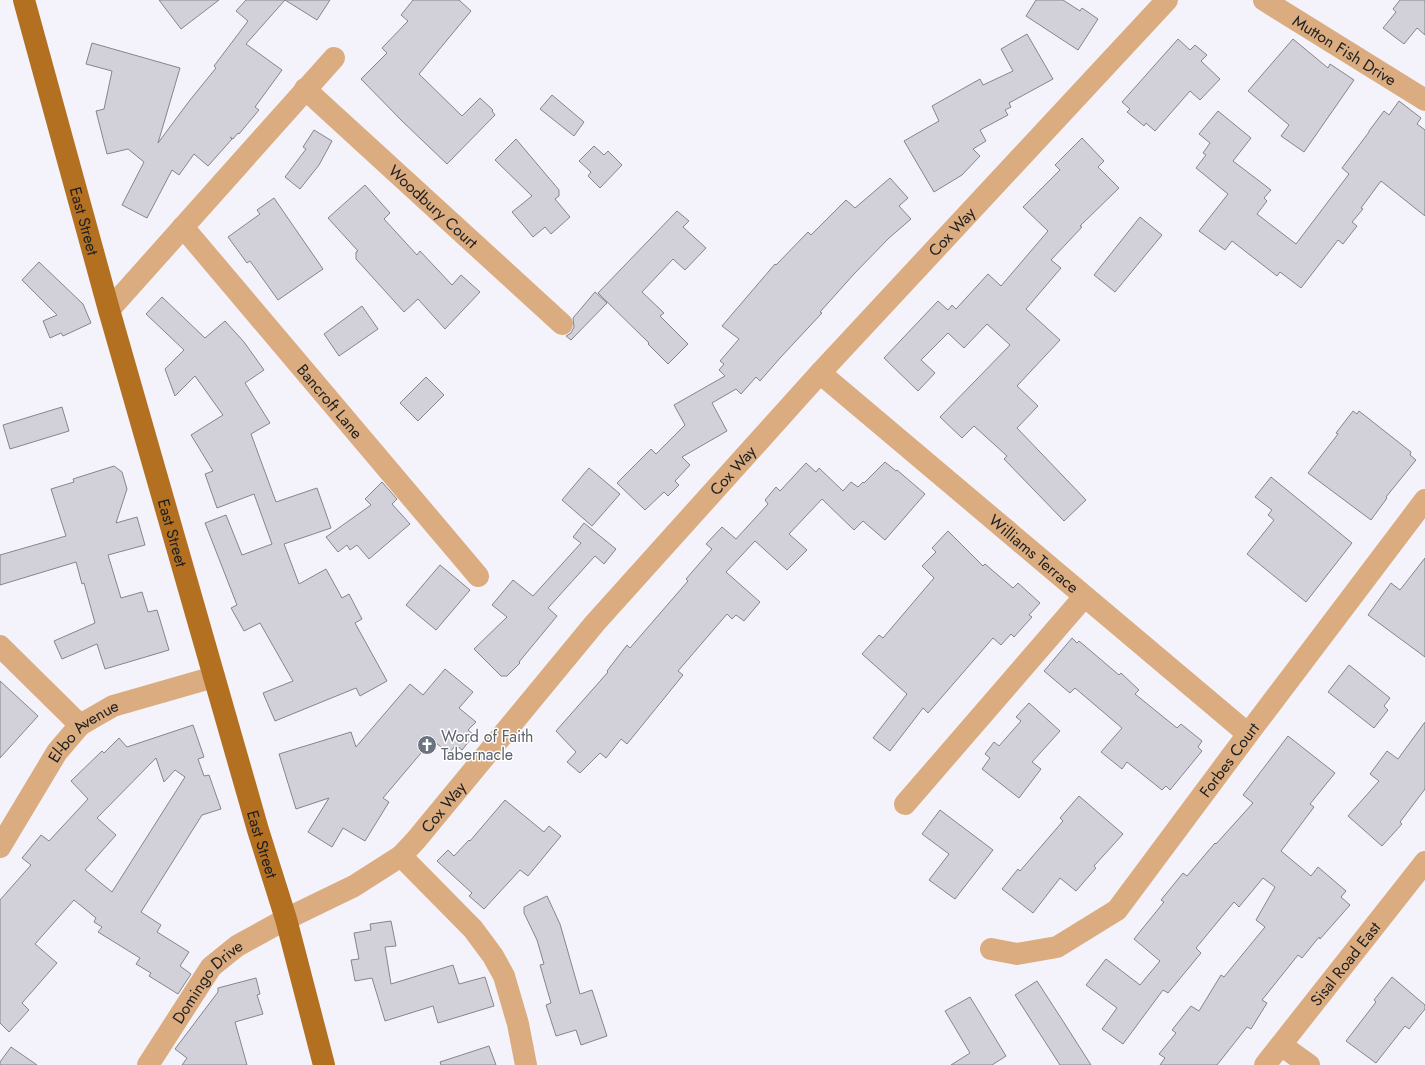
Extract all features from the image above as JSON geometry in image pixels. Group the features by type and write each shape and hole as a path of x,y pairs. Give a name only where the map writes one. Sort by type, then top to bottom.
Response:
{"main road":[{"name":"East Street","path":"24,0 108,310 258,830 286,919 324,1065"}],"street":[{"name":"Cox Way","path":"286,919 354,886 401,856 416,840 595,623 820,373 1167,0"},
{"name":"Mutton Fish Drive","path":"1264,0 1425,100"},
{"path":"108,310 334,58"},
{"name":"Woodbury Court","path":"305,90 562,324"},
{"name":"Bancroft Lane","path":"182,227 478,576"},
{"name":"Williams Terrace","path":"820,373 1248,734"},
{"name":"Forbes Court","path":"992,949 1017,954 1057,947 1117,910 1425,500"},
{"path":"905,804 1084,597"},
{"path":"0,646 80,725"},
{"name":"El-bo Avenue","path":"0,847 57,752 80,725 113,706 214,677"},
{"path":"401,856 473,929 493,956 504,976 518,1024 526,1065"},
{"name":"Sisal Road East","path":"1266,1065 1425,862"},
{"name":"Domingo Drive","path":"148,1065 211,967 237,946 286,919"},
{"path":"1281,1045 1309,1065"}],"building":[{"path":"159,0 219,0 181,29"},
{"path":"246,0 285,0 246,44 282,70 255,107 259,110 239,134 238,133 233,139 230,137 232,139 208,166 194,154 179,175 172,170 147,218 122,205 144,162 128,149 107,154 96,111 104,109 112,71 86,64 92,43 180,68 158,143 216,68 214,66 248,21 236,11"},
{"path":"285,0 330,0 317,20"},
{"path":"413,0 459,0 471,11 419,74 462,116 480,98 493,110 492,111 495,115 447,164 361,79 387,53 382,48 408,21 401,15"},
{"path":"1036,0 1063,0 1080,11 1082,8 1098,19 1078,50 1026,16"},
{"path":"1400,0 1425,0 1425,35 1417,28 1404,44 1383,28 1396,12 1393,9"},
{"path":"1027,34 1053,79 1009,103 1011,107 1005,110 1008,115 980,130 986,141 973,149 980,156 962,175 934,192 904,141 939,121 932,106 980,79 983,85 1013,71 1001,49"},
{"path":"1178,39 1190,50 1195,45 1207,55 1201,61 1220,79 1200,100 1190,91 1155,131 1146,123 1144,126 1127,112 1130,109 1122,102"},
{"path":"1293,39 1328,68 1330,64 1354,80 1304,152 1281,136 1289,125 1248,91"},
{"path":"552,95 584,122 574,136 540,109"},
{"path":"1399,101 1421,118 1417,124 1425,130 1425,216 1381,181 1361,208 1363,209 1352,222 1357,226 1343,244 1338,240 1301,288 1280,272 1277,276 1232,241 1225,250 1199,231 1228,194 1196,168 1206,155 1203,153 1210,143 1199,134 1218,111 1251,138 1233,161 1271,190 1264,198 1267,201 1257,214 1296,244 1349,174 1342,168 1384,111 1389,115"},
{"path":"314,130 332,141 319,165 300,189 285,177 306,149 303,147"},
{"path":"1082,138 1104,161 1098,167 1119,188 1080,226 1082,227 1051,260 1061,268 1026,309 1060,340 1017,386 1038,406 1017,428 1086,500 1064,521 1004,459 1007,456 974,426 962,438 940,417 1010,345 987,324 964,348 948,333 921,360 935,373 918,391 884,358 938,301 948,310 952,305 956,309 988,274 1001,286 1048,231 1023,207 1060,170 1055,165"},
{"path":"516,139 559,190 559,196 555,199 570,217 551,234 545,227 533,237 512,212 532,196 495,160"},
{"path":"594,146 604,155 608,151 622,165 600,188 588,176 591,172 579,161"},
{"path":"890,178 908,198 899,206 911,219 889,238 854,274 820,312 822,313 760,381 756,377 741,394 736,389 712,403 727,431 682,457 690,465 675,481 679,485 668,496 664,492 645,510 617,483 651,449 656,454 685,425 674,405 725,376 719,370 724,364 720,361 739,339 722,326 775,264 776,265 808,232 811,235 846,200 855,208"},
{"path":"365,185 390,213 384,219 417,255 420,251 452,285 461,275 480,292 445,329 418,299 404,312 356,259 356,252 358,251 328,218"},
{"path":"274,198 323,269 278,300 250,261 247,263 228,237 260,214 257,210"},
{"path":"677,211 689,221 683,227 706,248 685,270 673,259 642,292 664,313 660,316 688,344 668,364 648,344 649,343 598,293"},
{"path":"1140,217 1162,235 1115,292 1094,275"},
{"path":"39,262 83,304 91,323 63,336 61,333 50,338 43,321 57,315 22,280"},
{"path":"595,292 607,303 571,340 566,336 571,333 574,327 573,318"},
{"path":"162,297 205,338 225,321 244,342 264,370 245,383 270,423 251,434 276,502 317,488 331,528 284,544 299,584 326,569 342,598 349,594 362,619 355,623 387,681 360,696 356,688 275,721 263,693 293,681 260,623 244,631 231,608 237,605 205,523 226,515 242,555 272,544 254,494 217,508 205,474 213,471 191,435 223,415 195,376 175,396 165,369 184,350 146,314"},
{"path":"362,306 378,329 339,356 324,334"},
{"path":"426,377 444,395 418,421 400,403"},
{"path":"62,407 69,431 10,449 3,425"},
{"path":"1353,411 1357,414 1359,411 1411,452 1410,455 1416,460 1386,497 1387,498 1371,520 1308,473 1338,434 1336,433"},
{"path":"885,462 896,471 897,470 925,494 885,540 863,521 854,530 822,499 789,534 807,550 787,570 755,541 726,572 760,602 744,621 736,615 732,619 727,614 678,671 683,675 627,744 621,739 606,758 600,753 580,773 567,762 576,752 556,731 608,672 607,671 627,645 630,648 688,581 686,579 712,549 706,544 722,527 736,539 768,504 765,500 776,487 780,491 806,463 816,472 819,468 843,491 851,482 858,487 863,482 864,483"},
{"path":"114,466 122,472 127,489 116,523 137,517 145,545 108,555 121,598 142,592 148,612 157,610 169,650 105,669 97,644 62,659 54,641 95,623 84,583 82,584 76,562 0,585 0,555 66,536 51,489 74,482 73,479"},
{"path":"589,468 620,494 592,526 562,500"},
{"path":"1271,477 1352,543 1306,602 1247,554 1274,520 1268,515 1272,510 1255,497"},
{"path":"382,482 397,499 392,504 410,524 369,559 357,545 350,550 347,545 338,552 326,537 371,505 365,499"},
{"path":"584,523 616,549 604,564 595,556 548,608 557,616 519,662 520,663 507,676 501,676 474,649 507,617 492,605 513,580 533,596 581,543 573,537"},
{"path":"948,531 983,566 985,564 1013,588 1018,583 1040,603 1029,615 1032,617 1014,637 1011,634 1001,645 993,638 928,713 923,708 890,751 873,738 907,694 862,654 879,635 883,638 934,578 922,566 936,552 932,548"},
{"path":"1425,558 1425,657 1368,615 1391,583 1400,590"},
{"path":"440,565 470,590 436,630 406,605"},
{"path":"1072,638 1077,643 1079,641 1119,675 1121,673 1139,690 1135,694 1177,728 1181,724 1202,741 1198,747 1202,751 1170,790 1166,786 1162,790 1127,762 1122,769 1101,752 1122,728 1075,688 1070,693 1044,671"},
{"path":"1349,665 1390,698 1384,706 1388,710 1374,728 1328,692"},
{"path":"445,669 473,692 459,708 476,722 468,730 474,735 462,750 456,745 449,753 432,740 383,798 389,802 365,841 343,828 332,847 308,832 329,798 296,809 279,754 351,732 356,747 410,684 423,695"},
{"path":"0,681 38,716 0,758"},
{"path":"1029,703 1060,731 1032,762 1041,769 1019,798 982,769 990,758 985,754 994,742 999,746 1021,721 1016,717"},
{"path":"1425,722 1425,789 1400,822 1402,824 1382,846 1348,816 1379,781 1370,774 1387,751 1398,759"},
{"path":"193,725 204,757 198,759 204,776 209,775 221,809 202,815 141,912 161,925 157,932 189,952 180,966 191,974 178,994 149,976 151,973 136,964 140,958 98,932 102,927 94,922 96,918 74,900 35,944 57,963 22,1003 29,1010 9,1032 0,1023 0,900 31,865 22,858 41,835 49,841 88,799 71,781 102,751 104,753 119,738 127,747","holes":["156,758 164,782 175,770 185,777 112,892 85,870 116,835 97,818"]},
{"path":"1288,736 1335,773 1310,804 1314,807 1281,851 1311,876 1318,867 1346,891 1341,897 1350,905 1320,939 1319,937 1302,958 1298,955 1262,1000 1267,1003 1251,1029 1247,1027 1217,1065 1160,1065 1165,1058 1159,1054 1176,1033 1172,1030 1191,1006 1199,1011 1221,975 1224,977 1265,927 1256,920 1275,887 1263,878 1239,907 1234,902 1196,948 1201,953 1168,993 1163,990 1123,1044 1102,1029 1117,1008 1086,985 1106,959 1140,985 1160,961 1134,939 1164,902 1161,900 1183,873 1187,876 1215,843 1216,844 1253,803 1243,795"},
{"path":"1079,796 1123,834 1094,866 1096,868 1076,891 1060,878 1033,913 1002,889 1018,869 1020,871 1063,821 1060,818"},
{"path":"505,800 544,832 549,826 561,836 528,876 520,870 484,909 469,896 472,893 437,861 448,850 454,856 469,840 470,841"},
{"path":"940,810 993,850 955,899 929,880 949,854 922,834"},
{"path":"547,896 560,924 580,994 592,990 607,1036 581,1045 576,1030 556,1036 546,1005 551,1003 540,965 544,964 537,940 524,913 524,907"},
{"path":"391,921 396,946 385,947 391,984 453,965 459,984 485,977 494,1006 438,1023 433,1006 385,1021 372,978 355,981 351,960 359,959 354,933 371,930 370,924"},
{"path":"1392,977 1425,1005 1425,1009 1409,1029 1405,1026 1376,1063 1346,1041 1376,1002 1374,1000"},
{"path":"256,978 260,994 257,995 263,1014 235,1022 247,1065 182,1065 187,1058 175,1049 218,992 218,988"},
{"path":"1037,981 1091,1065 1060,1065 1015,995"},
{"path":"970,997 1006,1056 992,1065 951,1065 970,1053 945,1011"},
{"path":"489,1046 496,1065 441,1065 440,1062"},
{"path":"11,1047 37,1065 0,1065 0,1062"}],"place":[{"name":"Word of Faith Tabernacle","path":"427,745"}]}
